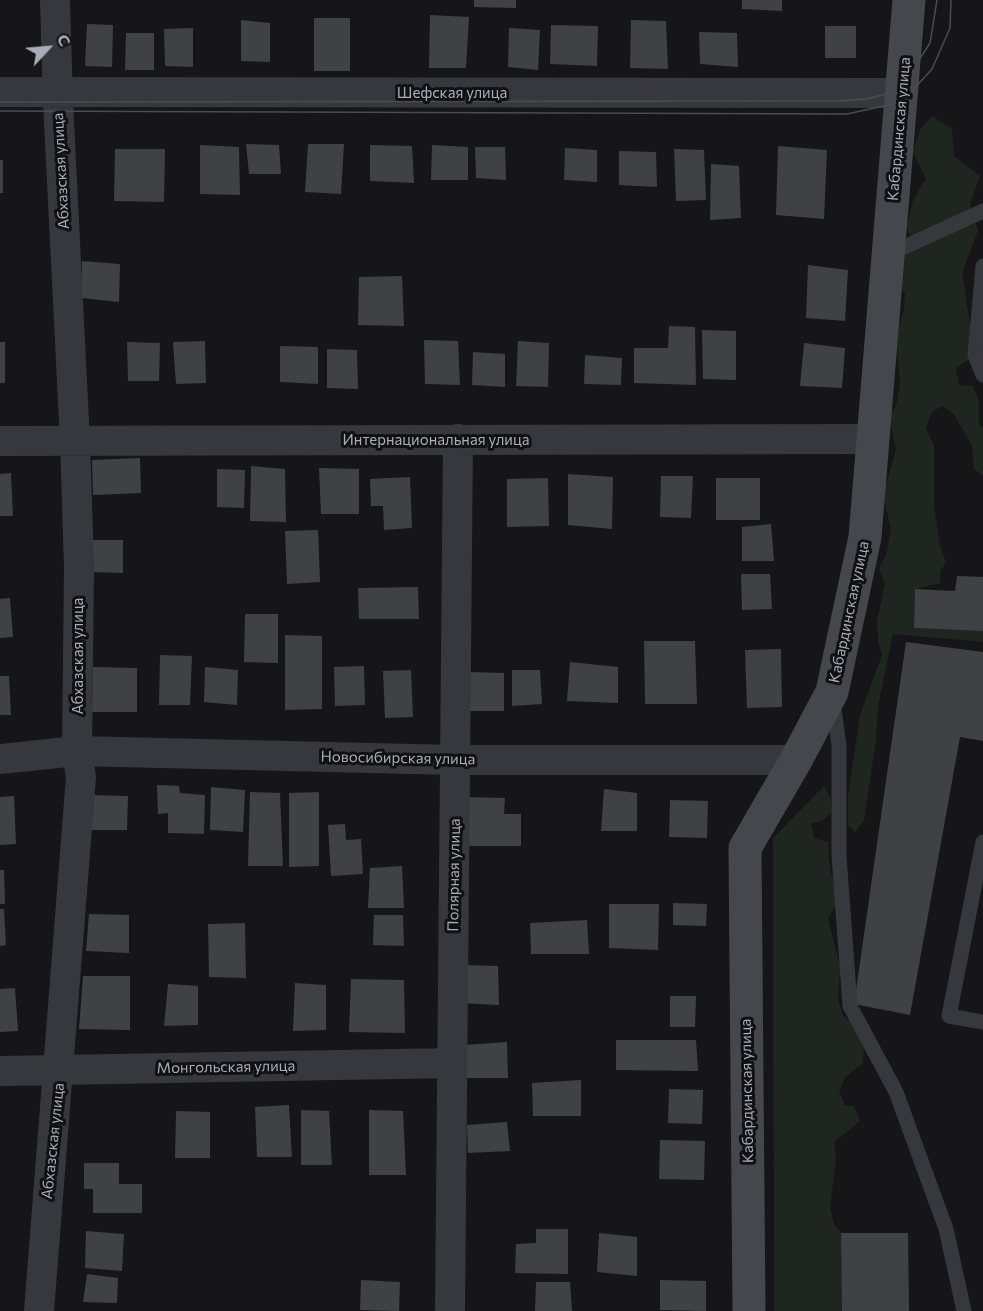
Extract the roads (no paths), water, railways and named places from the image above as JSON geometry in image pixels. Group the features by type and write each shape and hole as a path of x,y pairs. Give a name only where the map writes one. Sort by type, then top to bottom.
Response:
{"street":[{"name":"Абхазская улица","path":"39,1311 60,1070 81,777 77,751 78,567 75,441 57,92 55,0"},
{"name":"Кабардинская улица","path":"749,1311 745,848 832,692 865,537 909,0"},
{"name":"Шефская улица","path":"0,92 903,93"},
{"name":"Интернациональная улица","path":"0,441 873,439"},
{"name":"Полярная улица","path":"450,1311 458,440"},
{"name":"Новосибирская улица","path":"0,759 77,751 455,760 796,760"},
{"name":"Монгольская улица","path":"0,1071 452,1063"}],"lane":[{"path":"889,254 983,211"},
{"path":"983,266 975,355 983,375"},
{"path":"832,692 839,746 839,856 850,1006 896,1092 946,1229 964,1311"},
{"path":"983,842 949,1016 983,1022"}],"tram line":[{"path":"0,102 840,101 867,99 890,93 904,83 930,43 937,0"},
{"path":"0,111 847,114 902,102 932,69 950,28 951,0"}]}
